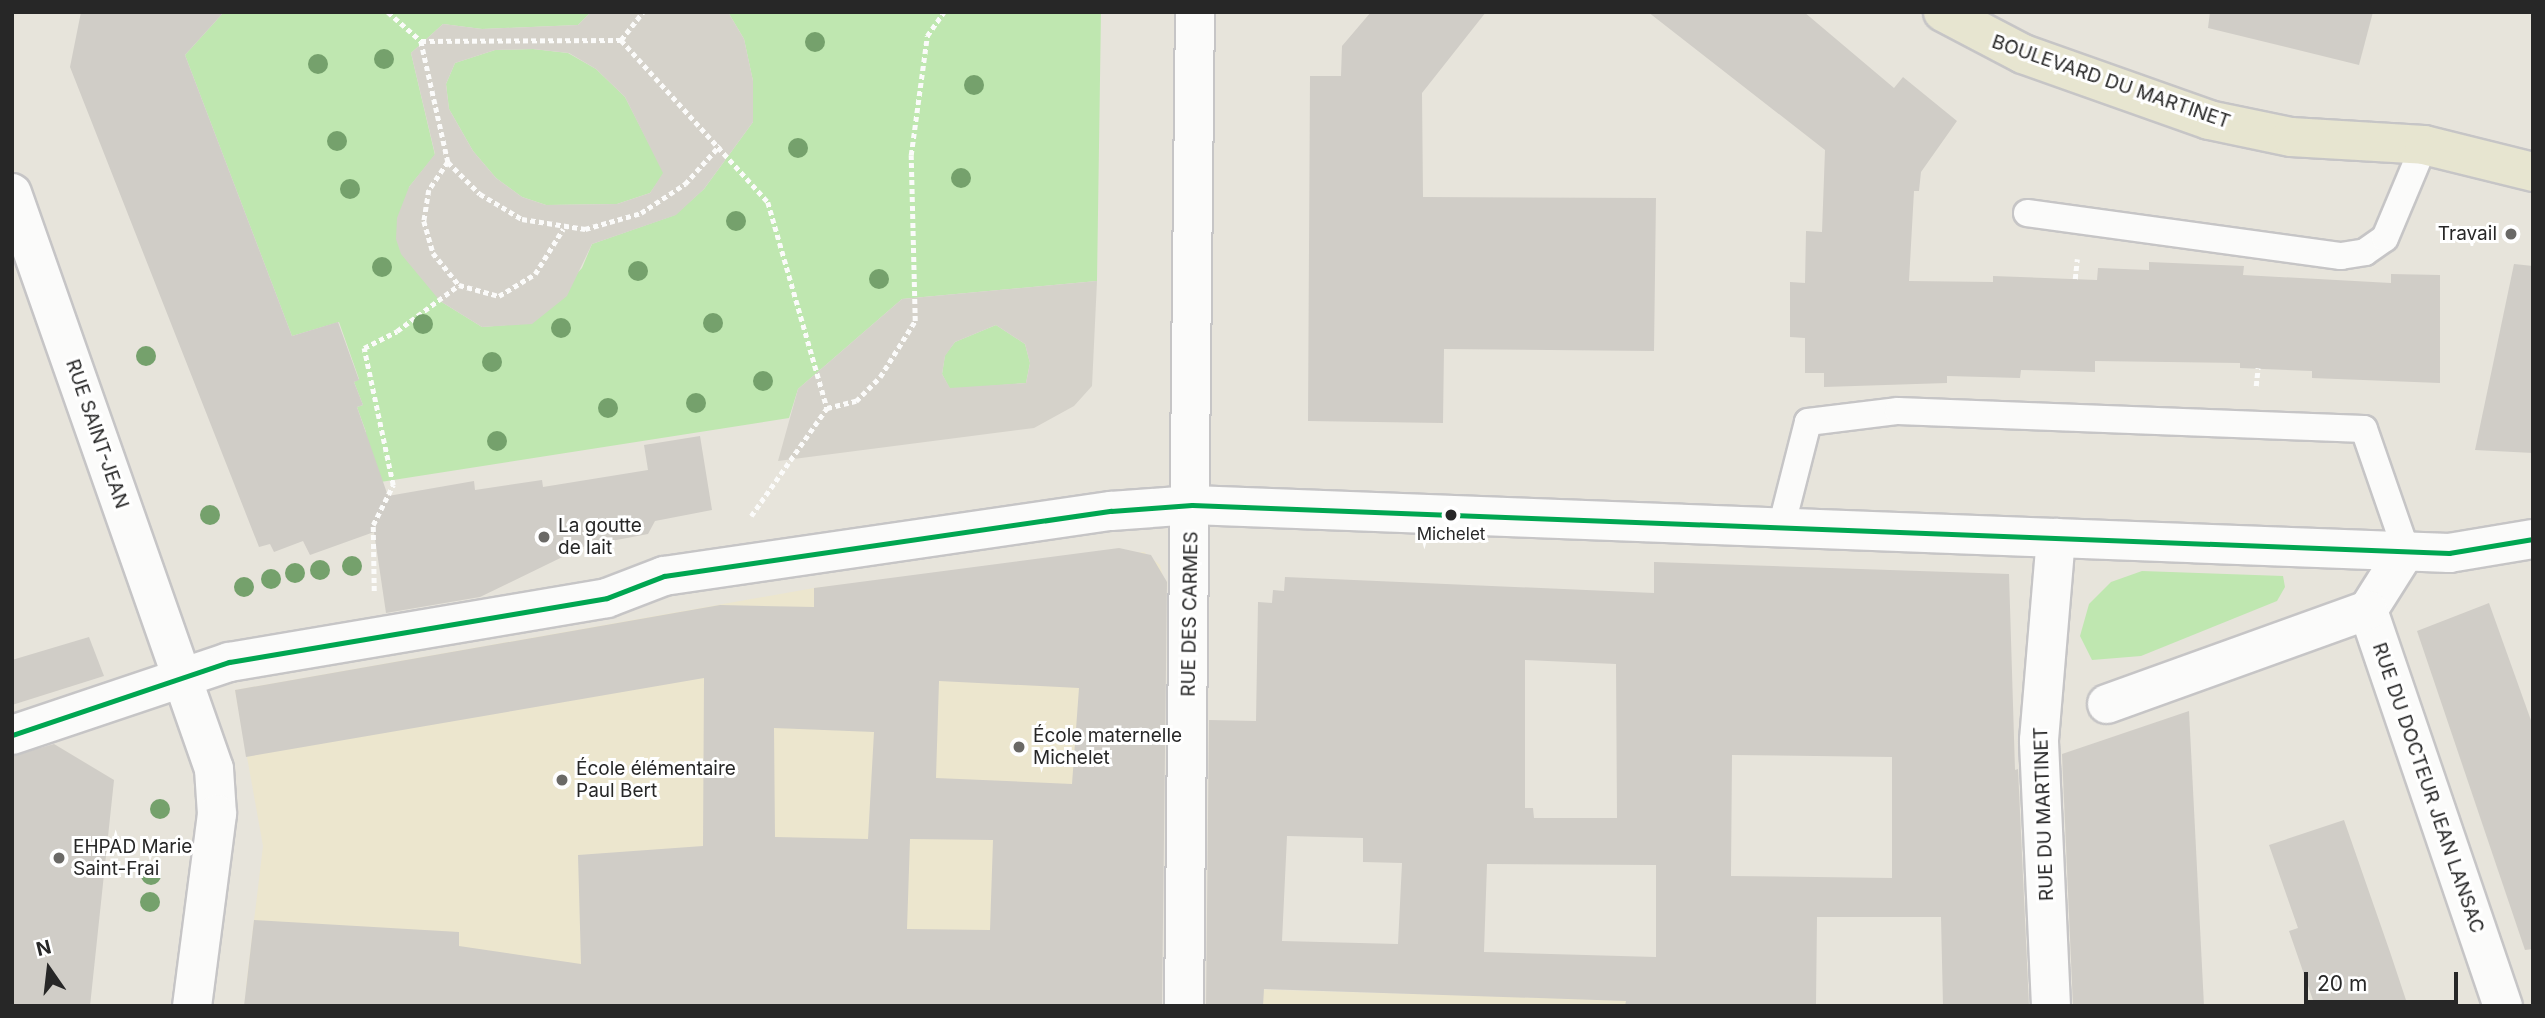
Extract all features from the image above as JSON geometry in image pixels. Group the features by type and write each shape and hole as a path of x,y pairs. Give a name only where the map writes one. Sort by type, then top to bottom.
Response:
{"main road":[{"name":"BOULEVARD DU MARTINET","path":"1943,12 2023,54 2209,121 2291,137 2424,145 2533,173"}],"street":[{"name":"RUE DES CARMES","path":"1184,1006 1192,505 1195,12"},
{"name":"RUE SAINT-JEAN","path":"12,193 214,769 217,814 192,1006"},
{"path":"12,735 229,662 607,598 664,576 1111,511 1192,505 1782,524 2449,553 2533,539"},
{"name":"RUE DU MARTINET","path":"2052,1006 2039,740 2056,538"},
{"path":"2107,704 2368,610 2406,550"},
{"name":"RUE DU DOCTEUR JEAN LANSAC","path":"2368,610 2503,1006"}],"lane":[{"path":"2027,213 2341,256 2365,252 2385,238 2424,145"},
{"path":"1782,524 1808,422 1898,411 2364,429 2406,550"}],"path":[{"path":"388,12 421,41 448,162 502,210 563,229 585,229 641,213 685,184 720,145"},
{"path":"621,40 643,12"},
{"path":"743,529 827,408 856,401 872,385 915,321 911,155 927,36 944,12"},
{"path":"421,41 621,40 720,145 768,202 827,408"},
{"path":"448,162 429,190 424,221 433,253 459,285 499,296 535,274 563,229"},
{"path":"374,637 373,525 393,485 364,348 397,331 459,285"}],"shaded area":[{"path":"591,12 728,12 744,39 753,81 753,122 704,189 676,215 592,244 567,296 532,324 482,327 440,301 401,254 396,239 397,218 409,187 435,154 411,53 443,24 482,29 578,25","holes":["533,49 569,53 596,69 625,97 663,173 650,193 617,204 546,205 522,197 496,178 473,151 449,109 446,84 455,63 495,50"]},
{"path":"1097,281 1092,386 1074,406 1034,428 778,461 798,389 902,299","holes":["996,325 1025,344 1030,363 1026,383 950,388 942,374 945,356 955,342"]},
{"name":"École élémentaire Paul Bert","path":"1144,552 1160,565 1163,577 1160,933 596,1006 246,987 263,846 235,690 814,588"},
{"path":"1212,988 1718,1003 1718,1006 1212,1006"}],"green space":[{"path":"224,12 591,12 578,25 482,29 443,24 411,53 435,155 409,187 440,301 482,327 532,323 582,268 592,244 675,215 704,189 753,122 753,81 744,39 728,12 1101,12 1097,281 902,299 798,389 789,418 374,483 357,436 366,432 357,407 363,405 354,382 359,379 339,322 292,336 185,55"},
{"path":"533,49 568,53 596,69 625,97 664,173 650,193 617,204 546,205 522,197 496,178 473,151 449,109 446,84 455,63 495,50"},
{"path":"996,325 1025,344 1030,363 1026,383 950,389 942,374 945,355 955,342"},
{"path":"2142,571 2283,576 2285,587 2277,601 2141,656 2092,660 2080,636 2089,604 2111,582"}],"building":[{"path":"81,12 224,12 185,55 292,336 338,322 359,380 354,382 363,405 357,407 388,496 474,481 475,490 542,480 543,487 648,470 644,445 700,436 712,510 655,521 648,534 585,546 480,597 386,613 374,532 310,555 303,541 274,552 270,544 259,547 70,67"},
{"path":"1371,12 1486,12 1422,93 1423,197 1656,198 1654,351 1444,349 1443,423 1308,421 1310,76 1341,76 1342,46"},
{"path":"1648,12 1804,12 1894,88 1903,77 1957,121 1921,172 1919,191 1914,191 1909,281 1993,282 1993,276 2097,280 2098,268 2149,270 2149,262 2244,266 2243,275 2391,283 2391,274 2440,275 2440,383 2312,378 2312,371 2240,368 2240,363 2095,361 2095,372 2021,370 2020,378 1947,376 1947,383 1824,387 1824,373 1805,373 1805,338 1790,337 1790,282 1805,283 1806,231 1822,232 1825,150"},
{"path":"2210,12 2373,12 2359,65 2208,28"},
{"path":"2514,264 2533,266 2533,453 2475,450"},
{"path":"1119,548 1151,555 1167,582 1162,1006 244,1006 254,920 459,932 459,946 581,964 578,855 703,846 704,678 246,757 235,690 720,605 814,607 814,588","holes":["939,681 1079,688 1072,784 936,778","774,728 874,732 868,839 775,837","910,839 993,840 990,930 907,929"]},
{"path":"1654,562 2009,574 2015,770 2018,769 2029,1006 1943,1006 1941,917 1817,917 1816,1005 1625,1006 1626,1001 1264,989 1263,1006 1206,1006 1209,720 1256,721 1258,602 1272,603 1273,590 1284,591 1285,577 1654,593","holes":["1525,660 1616,664 1617,818 1534,818 1533,808 1525,808","1732,755 1892,757 1892,878 1731,876","1287,836 1363,838 1363,862 1402,863 1398,944 1282,941","1487,864 1656,865 1656,957 1484,952"]},
{"path":"2489,603 2533,726 2533,949 2525,950 2417,631"},
{"path":"89,637 104,676 12,705 12,660"},
{"path":"2189,711 2204,1006 2073,1006 2062,754"},
{"name":"EHPAD Marie Saint-Frai","path":"54,744 114,780 90,1006 12,1006 12,756"},
{"path":"2344,820 2408,1006 2315,1006 2289,931 2298,928 2269,845"}],"transit line":[{"path":"12,735 229,662 607,598 664,576 1111,511 1192,505 2449,553 2533,539"}],"place":[{"name":"Travail","path":"2511,234"},
{"name":"Michelet","path":"1451,515"},
{"name":"La goutte de lait","path":"544,537"},
{"name":"École maternelle Michelet","path":"1019,747"},
{"name":"École élémentaire Paul Bert","path":"562,780"},
{"name":"EHPAD Marie Saint-Frai","path":"59,858"}]}
